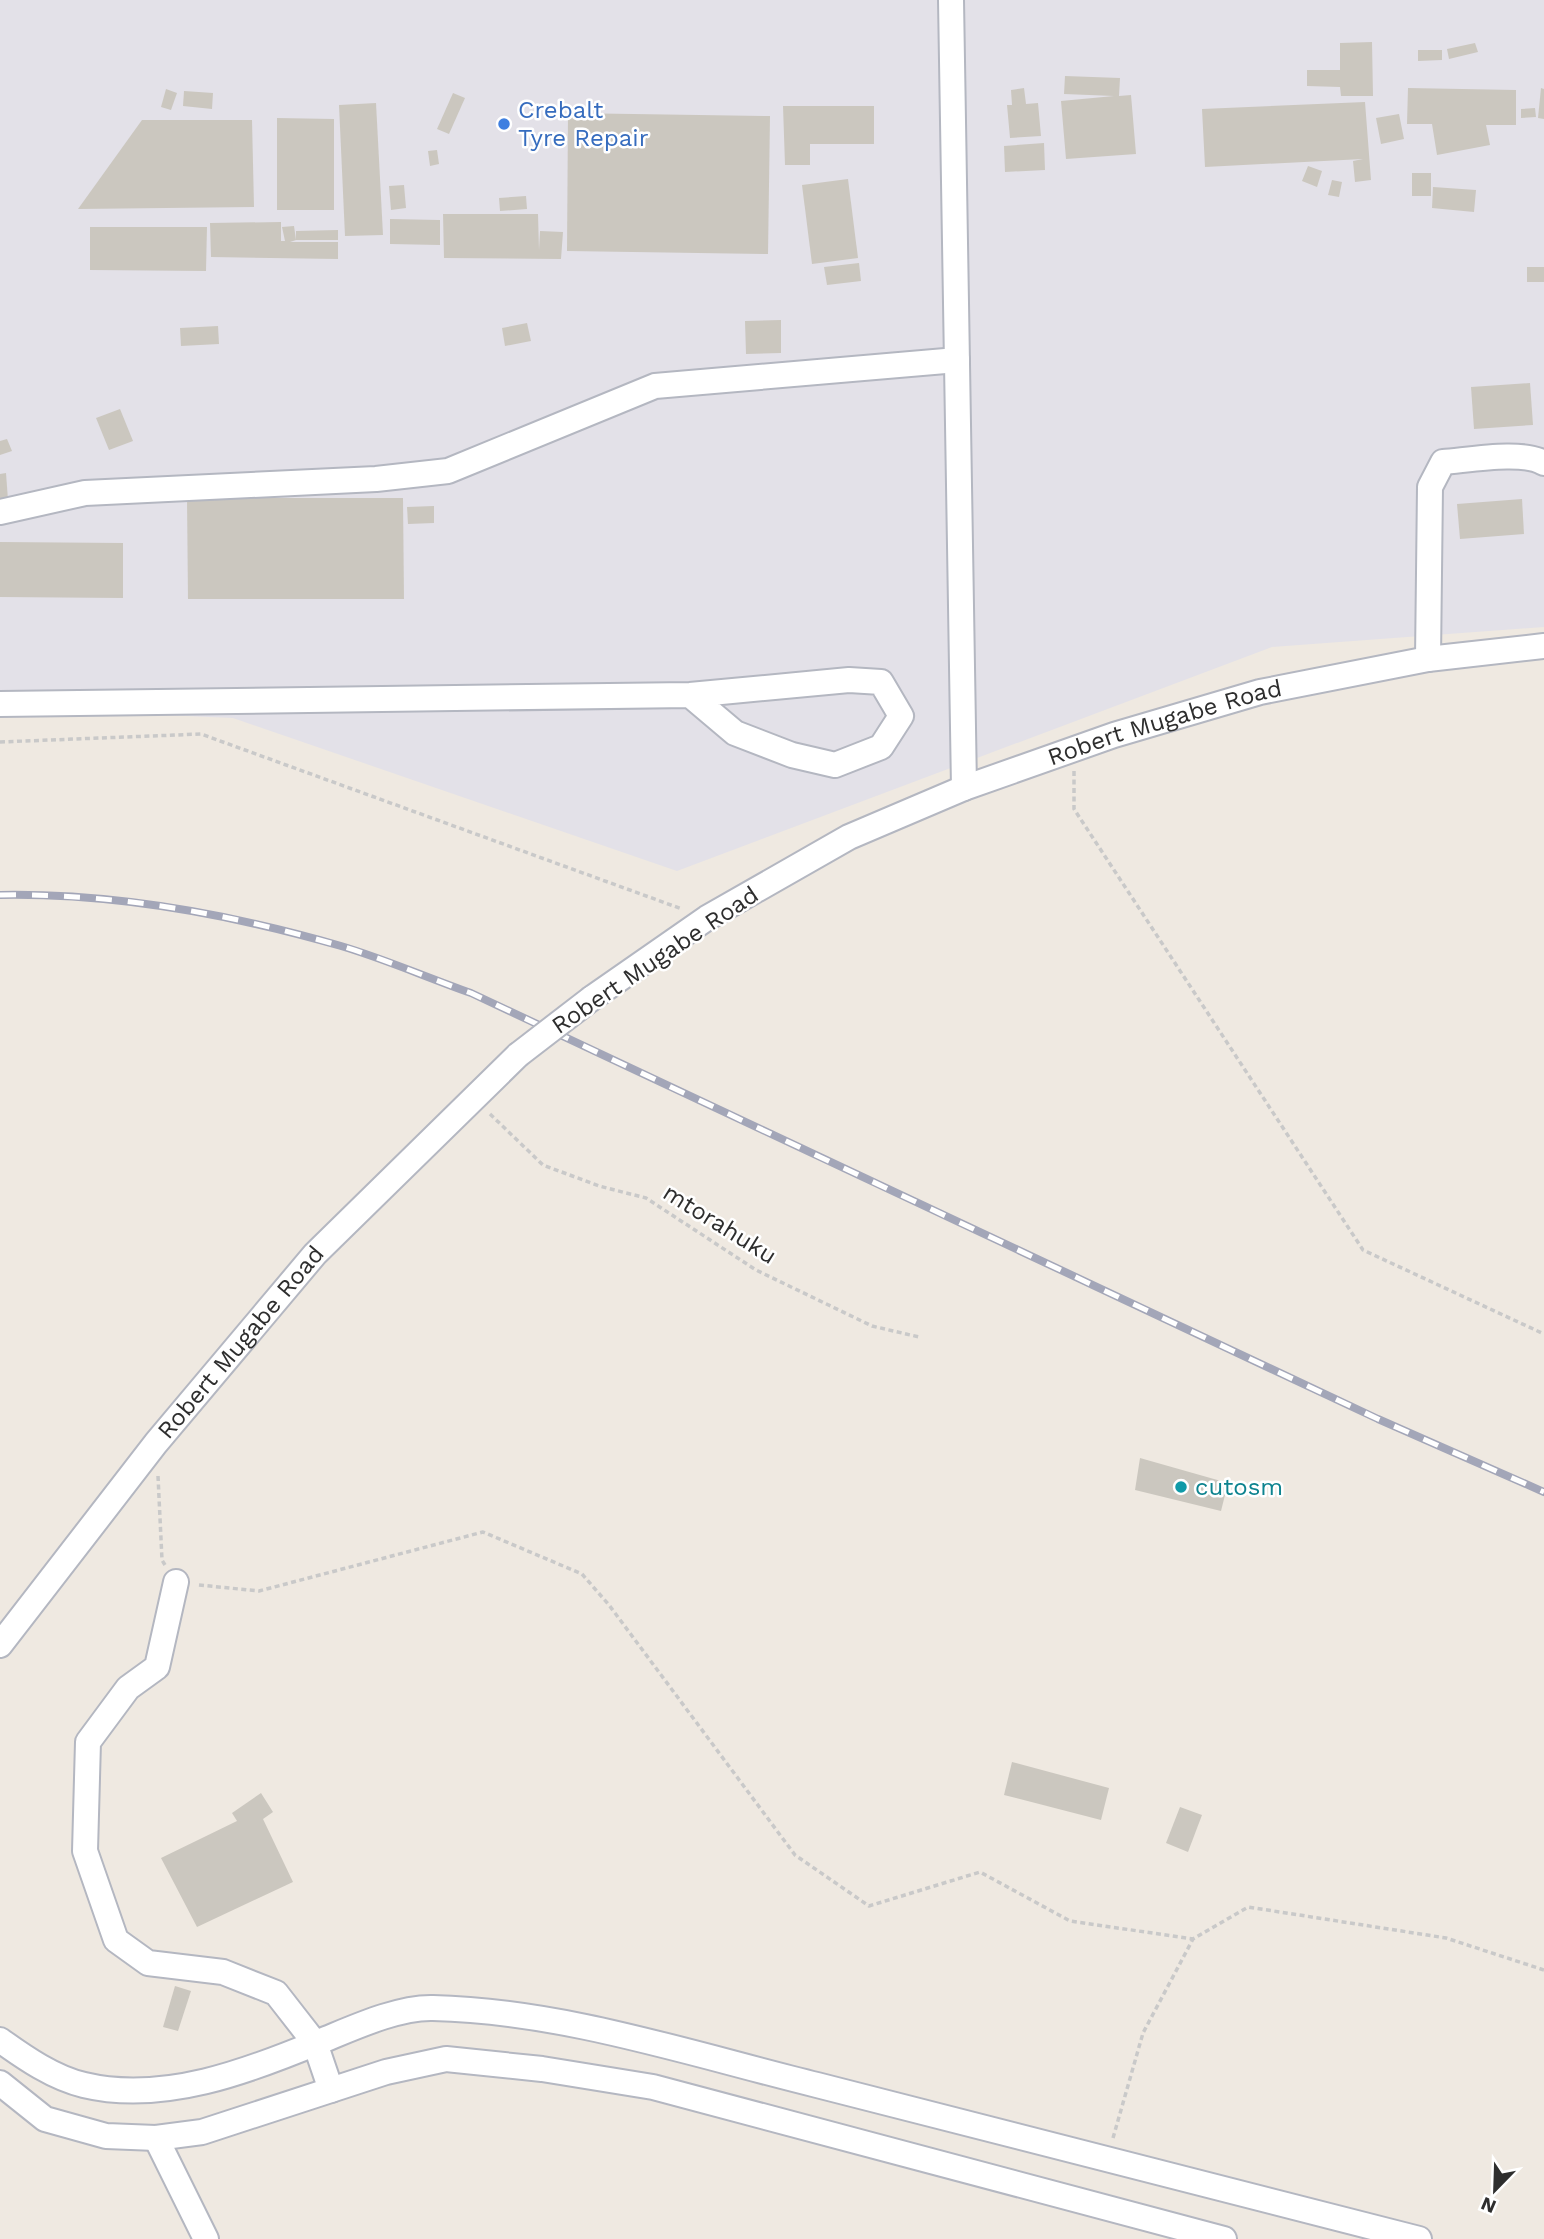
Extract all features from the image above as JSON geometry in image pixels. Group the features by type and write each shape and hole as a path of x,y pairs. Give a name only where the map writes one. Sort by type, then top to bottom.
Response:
{"street":[{"path":"951,0 964,788"},
{"path":"0,512 85,493 376,479 448,471 655,386 957,360"},
{"path":"1429,659 1430,487 1443,462 1508,457 1538,459 1544,463"},
{"name":"Robert Mugabe Road","path":"0,1645 156,1443 315,1254 518,1055 592,998 707,918 849,837 964,788 1074,750 1260,691 1429,659 1544,646"},
{"path":"0,704 690,695 849,680 881,682 901,716 881,747 835,765 792,755 735,733 690,695"},
{"path":"176,1582 157,1667 128,1688 88,1742 85,1851 116,1940 148,1962 223,1972 276,1993 315,2043 331,2090"},
{"path":"0,2040 34,2064 84,2085 135,2090 185,2085 245,2071 364,2023 427,2008 496,2011 617,2036 1419,2239"},
{"path":"0,2083 46,2119 106,2136 156,2138 202,2132 386,2072 446,2059 542,2069 640,2085 1224,2239"},
{"path":"156,2138 206,2239"}],"path":[{"path":"0,742 201,734 707,918"},
{"path":"1074,750 1074,810 1363,1250 1544,1334"},
{"name":"mtorahuku","path":"487,1112 543,1165 599,1186 646,1198 756,1269 872,1326 919,1337"},
{"path":"156,1443 162,1560 176,1582 259,1591 483,1532 582,1574 609,1605 795,1855 869,1906 981,1872 1070,1922 1193,1939"},
{"path":"1107,2158 1143,2033 1193,1939 1248,1908 1446,1938 1544,1970"}],"shaded area":[{"path":"0,0 1544,0 1544,627 1272,647 677,871 233,718 0,708"}],"building":[{"path":"1372,42 1373,96 1341,96 1340,87 1307,86 1307,70 1340,70 1340,43"},
{"path":"1475,43 1478,52 1449,59 1447,49"},
{"path":"1418,50 1442,50 1442,60 1418,61"},
{"path":"1065,76 1120,78 1119,96 1131,95 1136,154 1066,159 1061,101 1114,96 1064,94"},
{"path":"1024,88 1026,104 1038,103 1041,136 1010,138 1007,105 1012,105 1011,90"},
{"path":"1408,88 1516,90 1516,125 1486,125 1490,145 1437,155 1432,124 1407,124"},
{"path":"1541,88 1544,89 1544,119 1538,118"},
{"path":"166,89 177,93 171,110 161,107"},
{"path":"184,91 213,93 212,109 183,106"},
{"path":"453,93 465,98 449,134 437,129"},
{"path":"1365,102 1371,180 1355,182 1353,161 1363,159 1205,167 1202,109"},
{"path":"376,103 383,235 345,236 339,105"},
{"path":"783,106 874,106 874,144 810,144 810,165 785,165"},
{"path":"1535,108 1536,117 1521,118 1521,109"},
{"path":"568,113 770,116 768,254 567,251"},
{"path":"1399,114 1404,139 1381,144 1376,118"},
{"path":"277,118 334,119 334,210 277,210"},
{"path":"142,120 252,120 254,207 78,209"},
{"path":"1044,143 1045,170 1005,172 1004,146"},
{"path":"437,150 439,164 430,166 428,151"},
{"path":"1308,166 1322,171 1317,187 1302,181"},
{"path":"1412,173 1431,173 1431,196 1412,196"},
{"path":"848,179 858,258 812,264 802,185"},
{"path":"1332,180 1342,182 1339,197 1328,195"},
{"path":"404,185 406,208 391,210 389,186"},
{"path":"1433,187 1476,190 1474,212 1432,208"},
{"path":"526,196 527,209 500,211 499,198"},
{"path":"443,214 538,214 539,250 540,231 563,232 561,259 444,258"},
{"path":"390,219 440,220 440,245 390,244"},
{"path":"281,222 281,241 285,241 282,227 294,226 296,240 290,242 338,242 338,259 211,257 210,223"},
{"path":"90,227 207,227 206,271 90,270"},
{"path":"338,230 338,240 296,240 296,231"},
{"path":"859,263 861,281 827,285 824,267"},
{"path":"1527,267 1544,267 1544,282 1527,282"},
{"path":"781,320 781,353 746,354 745,321"},
{"path":"527,323 531,341 505,346 502,328"},
{"path":"218,326 219,344 181,346 180,328"},
{"path":"1530,383 1533,425 1474,429 1471,387"},
{"path":"120,409 133,441 109,450 96,418"},
{"path":"7,439 12,451 0,455 0,441"},
{"path":"6,473 8,500 0,501 0,474"},
{"path":"187,498 403,498 404,599 188,599"},
{"path":"1522,499 1524,534 1460,539 1457,504"},
{"path":"434,506 434,523 408,524 407,507"},
{"path":"0,542 123,543 123,598 0,597"},
{"name":"cutosm","path":"1140,1458 1228,1483 1221,1511 1135,1490"},
{"path":"1012,1762 1109,1788 1101,1820 1004,1795"},
{"path":"261,1793 273,1812 263,1819 293,1882 197,1927 161,1858 237,1821 232,1813"},
{"path":"1180,1807 1202,1815 1188,1852 1166,1843"},
{"path":"175,1986 191,1991 178,2031 163,2027"}],"railway":[{"path":"0,895 87,898 215,915 341,946 471,993 1378,1419 1544,1492"}],"place":[{"name":"Crebalt Tyre Repair","path":"504,124"},
{"name":"cutosm","path":"1181,1487"}]}
